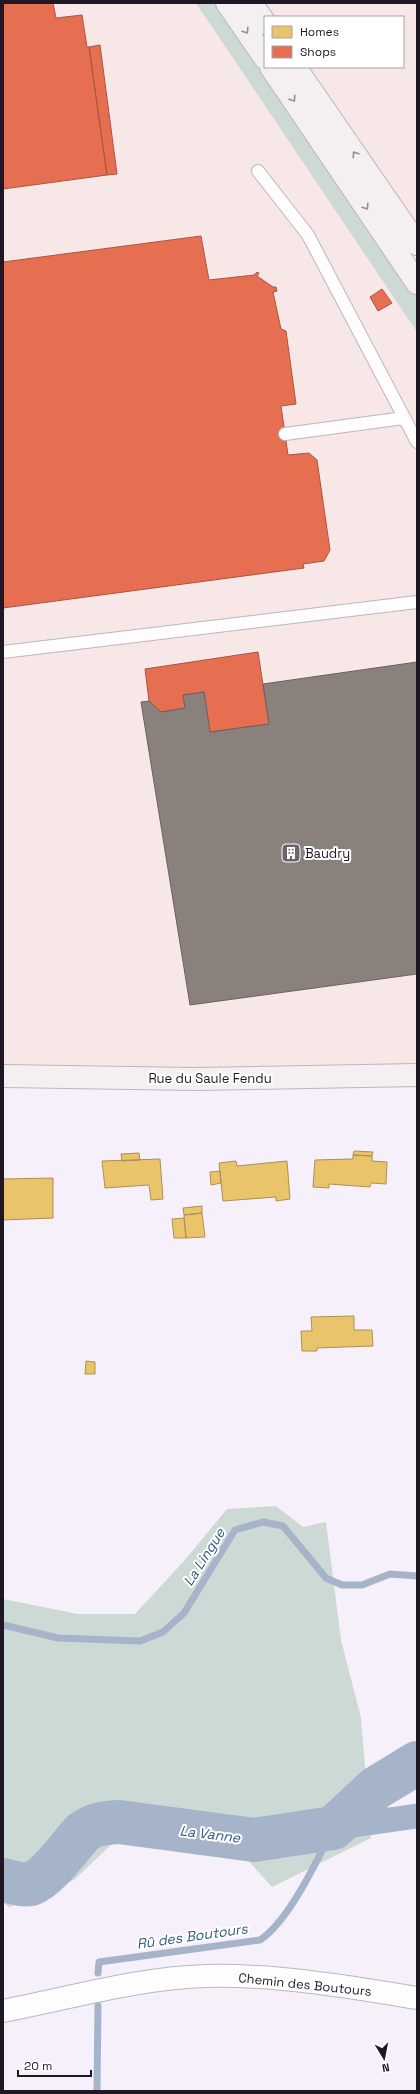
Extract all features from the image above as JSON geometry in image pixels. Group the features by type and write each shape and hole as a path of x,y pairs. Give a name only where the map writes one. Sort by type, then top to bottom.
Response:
{"main road":[{"path":"227,3 264,57"},
{"path":"251,3 264,22"},
{"path":"272,68 417,283"},
{"path":"296,68 417,244"},
{"name":"Rue du Saule Fendu","path":"3,1076 194,1079 417,1075"}],"street":[{"name":"Chemin des Boutours","path":"3,2011 131,1984 205,1976 261,1977 417,1998"}],"lane":[{"path":"258,171 308,235 417,442"},
{"path":"285,434 404,418"},
{"path":"3,652 417,602"}],"shaded area":[{"path":"3,3 417,3 417,1088 3,1086"},
{"path":"196,3 219,3 417,291 417,332"},
{"path":"276,1506 303,1527 326,1522 341,1640 361,1718 371,1838 272,1887 236,1847 117,1839 74,1880 9,1907 3,1902 3,1599 78,1614 135,1614 184,1561 227,1509"}],"building: Homes":[{"path":"354,1151 373,1152 372,1156 353,1155"},
{"path":"139,1153 140,1160 122,1161 121,1154"},
{"path":"353,1155 372,1156 372,1161 387,1162 386,1184 371,1183 370,1187 329,1184 329,1188 313,1187 315,1160 353,1159"},
{"path":"160,1159 163,1199 151,1200 149,1185 105,1188 102,1161"},
{"path":"236,1161 237,1166 287,1161 290,1199 276,1201 276,1197 223,1201 219,1163"},
{"path":"220,1171 221,1183 211,1185 210,1172"},
{"path":"53,1178 53,1218 3,1220 3,1179"},
{"path":"202,1206 202,1213 184,1215 183,1208"},
{"path":"202,1213 205,1237 186,1238 184,1215"},
{"path":"184,1218 186,1238 174,1238 172,1219"},
{"path":"354,1316 354,1330 372,1330 373,1346 317,1348 317,1351 302,1351 301,1331 312,1331 311,1317"},
{"path":"86,1361 95,1362 95,1374 85,1374"}],"building: Shops":[{"path":"3,3 53,3 56,18 82,15 87,47 89,47 107,175 3,189"},
{"path":"100,45 117,174 107,175 89,47"},
{"path":"201,236 209,280 254,275 257,272 259,273 257,276 273,287 276,287 277,291 273,292 281,329 286,331 296,404 281,406 288,455 309,453 317,460 330,550 324,561 303,564 304,568 3,608 3,262"},
{"path":"382,289 392,303 378,311 370,297"},
{"path":"258,652 269,724 210,732 204,692 183,695 185,708 161,712 149,701 145,669"}],"building: Industry":[{"name":"Baudry","path":"417,662 417,974 190,1005 141,702 149,701 161,712 185,708 183,695 204,692 210,732 269,724 263,684"}],"waterway":[{"name":"La Lingue","path":"3,1625 58,1638 140,1641 163,1632 184,1613 235,1530 263,1522 283,1526 326,1578 342,1585 362,1585 390,1574 417,1576"},
{"name":"La Vanne","path":"3,1880 17,1884 31,1884 38,1881 51,1869 82,1833 95,1825 104,1823 119,1822 254,1840 333,1828 376,1788 417,1763"},
{"path":"333,1828 417,1816"},
{"name":"Rû des Boutours","path":"98,1973 99,1962 260,1940 282,1919 292,1904 311,1872 333,1828"},
{"path":"97,2091 98,2006"}],"place":[{"name":"Baudry","path":"291,853"}]}
